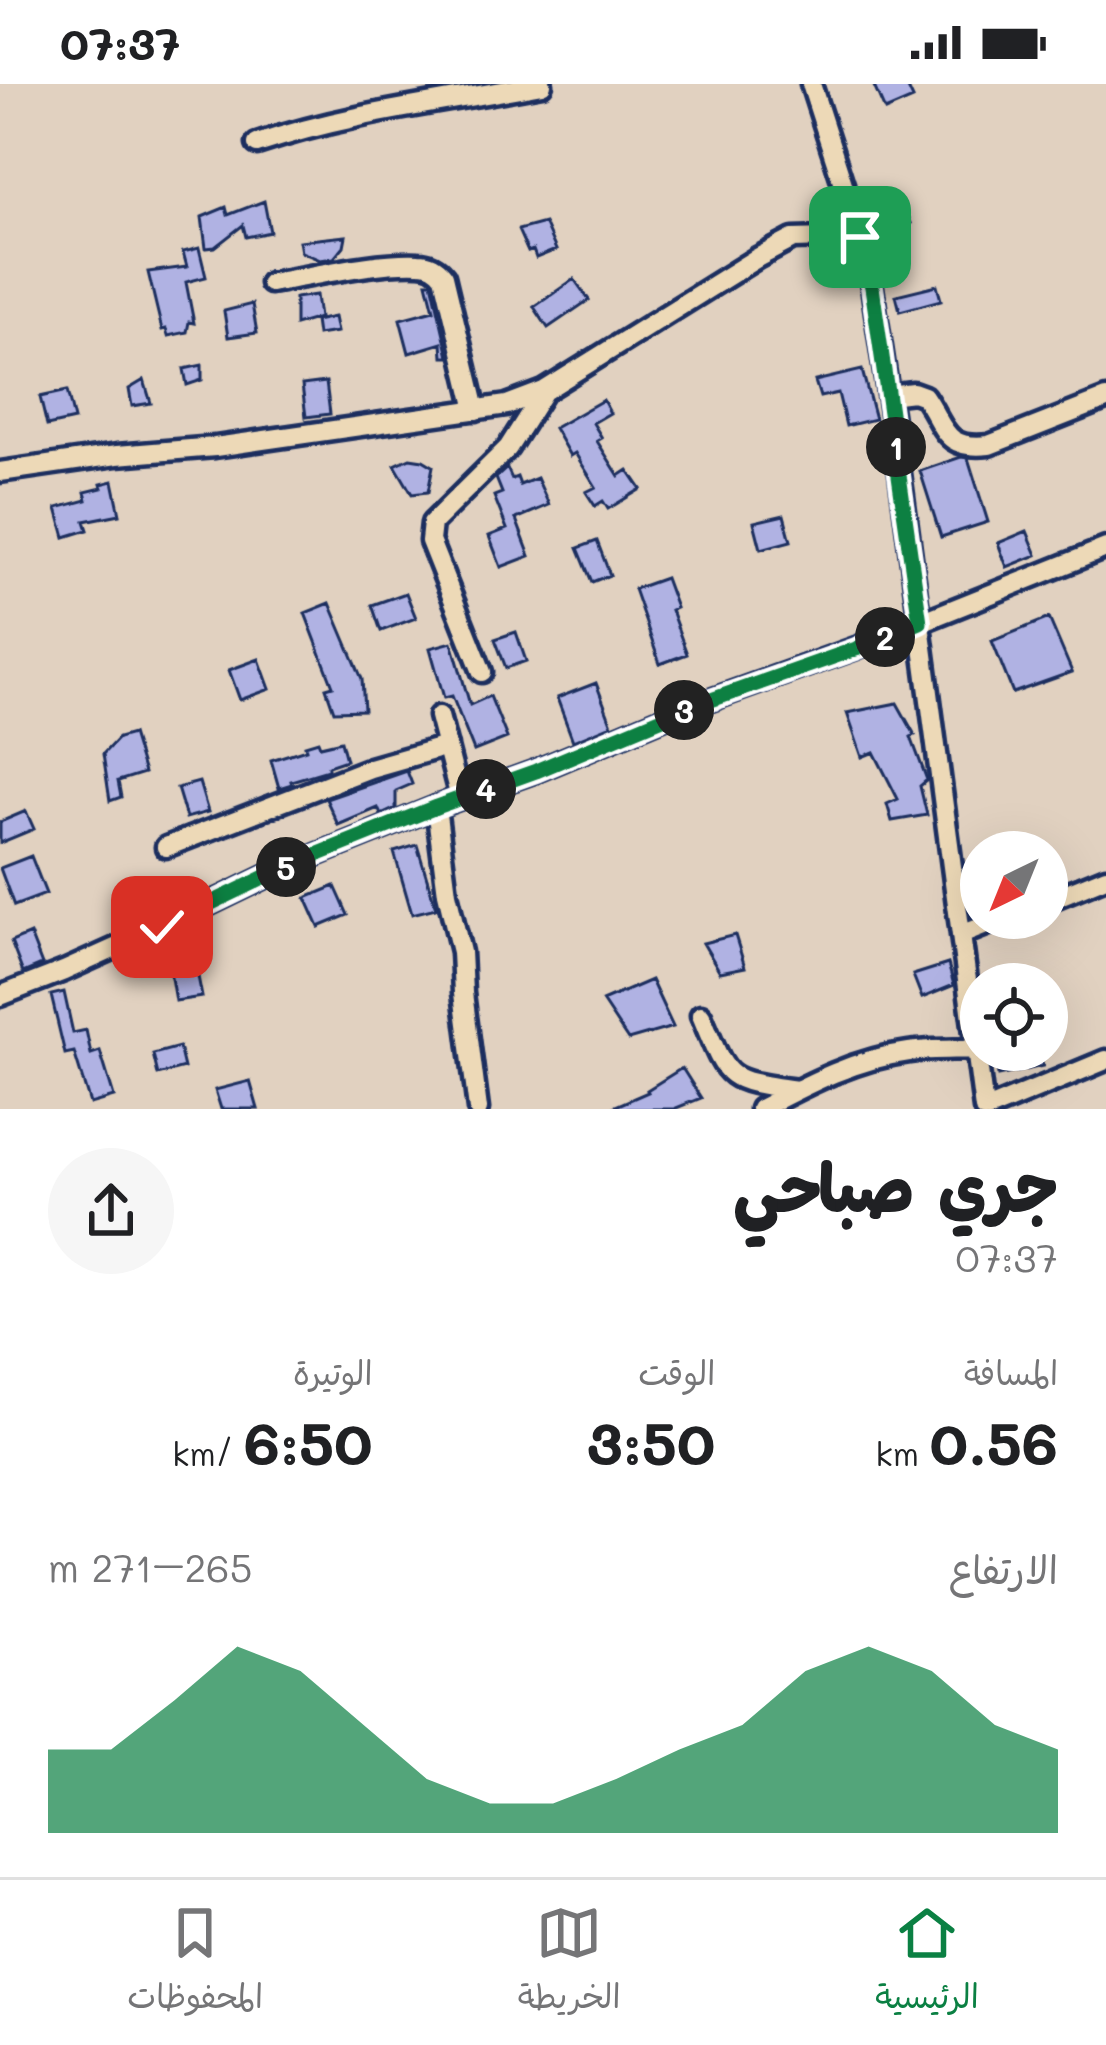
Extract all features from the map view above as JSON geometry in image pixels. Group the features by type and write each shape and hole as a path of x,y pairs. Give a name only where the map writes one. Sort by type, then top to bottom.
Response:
{"street":[{"path":"257,144 354,119 542,84"},
{"path":"811,84 872,287 960,927"},
{"path":"0,472 507,405 544,392 757,257 794,239 860,237"},
{"path":"270,283 380,266 422,262 436,267 444,276 476,410"},
{"path":"482,672 430,541 432,524 508,448 544,392"},
{"path":"888,395 913,392 925,396 944,432 970,447 989,445 1106,399"},
{"path":"0,996 162,927 284,868 1106,548"},
{"path":"439,716 460,798"},
{"path":"166,847 370,768 447,746"},
{"path":"436,807 447,893 461,952 478,1109"},
{"path":"1068,892 1106,877"},
{"path":"701,1015 732,1077 796,1090"},
{"path":"760,1109 829,1073 863,1062 909,1052 960,1050"},
{"path":"980,1071 986,1109 1106,1060"}],"building":[{"path":"873,84 906,84 913,99 885,111"},
{"path":"264,201 270,232 246,237 243,225 215,247 206,248 202,217 226,207 228,215"},
{"path":"905,208 911,223 883,233 878,218"},
{"path":"544,223 556,250 536,258 518,230"},
{"path":"346,236 334,258 320,260 301,252 299,241"},
{"path":"199,248 206,277 186,282 194,323 189,322 187,332 168,336 162,330 148,272 187,267 183,252"},
{"path":"574,279 589,300 548,328 534,307"},
{"path":"427,282 432,282 449,357 443,357 442,343 409,353 400,319 434,310"},
{"path":"937,285 941,300 900,311 896,295"},
{"path":"316,295 319,318 295,325 295,298"},
{"path":"252,304 257,333 228,337 224,311"},
{"path":"334,317 337,332 317,335 315,321"},
{"path":"202,365 202,380 187,385 184,369"},
{"path":"862,370 875,419 846,426 838,393 820,397 815,381"},
{"path":"144,380 151,403 132,406 129,389"},
{"path":"326,382 330,414 306,417 302,385"},
{"path":"67,391 74,420 47,426 40,397"},
{"path":"603,400 610,413 593,423 602,438 597,441 619,476 628,470 641,489 608,509 603,501 595,506 586,492 596,487 554,428"},
{"path":"410,458 433,466 428,492 412,494 395,465"},
{"path":"968,458 988,522 941,537 920,471"},
{"path":"507,468 520,485 537,478 549,505 516,519 530,556 501,567 489,536 507,529 494,496 502,493 496,478"},
{"path":"113,481 120,514 85,521 88,530 65,537 57,508 87,500 85,492"},
{"path":"784,515 791,541 761,549 754,522"},
{"path":"1027,531 1037,555 1007,567 998,543"},
{"path":"597,541 610,575 592,582 578,548"},
{"path":"665,578 687,654 660,664 634,589"},
{"path":"406,593 416,618 381,631 372,605"},
{"path":"330,603 362,679 364,710 334,711 326,688 333,686 305,613"},
{"path":"1049,618 1072,672 1013,693 992,641"},
{"path":"516,632 526,661 506,668 495,639"},
{"path":"452,642 470,705 490,696 507,738 474,751 452,696 444,698 430,648"},
{"path":"259,659 270,689 240,700 229,670"},
{"path":"596,683 612,725 573,741 557,698"},
{"path":"897,703 915,735 911,737 927,780 920,786 927,815 892,821 887,804 898,799 874,752 862,757 847,713"},
{"path":"132,734 144,773 118,781 121,797 110,801 103,754 118,738"},
{"path":"318,741 320,746 341,741 346,760 279,788 271,760"},
{"path":"407,771 412,784 396,791 396,808 381,815 378,808 338,825 326,799"},
{"path":"199,782 208,812 186,818 177,788"},
{"path":"26,811 34,829 0,843 0,822"},
{"path":"417,845 436,908 412,914 394,852"},
{"path":"31,856 46,894 14,906 0,868"},
{"path":"335,886 348,915 319,927 306,898"},
{"path":"30,934 42,965 23,973 11,942"},
{"path":"735,935 745,967 720,972 703,943"},
{"path":"195,961 202,997 175,1001 169,966"},
{"path":"948,964 954,985 922,998 913,975"},
{"path":"651,980 673,1027 628,1040 602,1001"},
{"path":"64,992 73,1033 86,1030 91,1054 100,1051 114,1097 90,1104 74,1052 65,1054 51,995"},
{"path":"179,1047 184,1068 158,1075 153,1054"},
{"path":"682,1068 701,1098 674,1109 609,1109 648,1092"},
{"path":"250,1081 258,1109 221,1109 215,1090"}],"route":[{"path":"162,927 284,868 677,712 920,622 872,287 860,237"}]}
